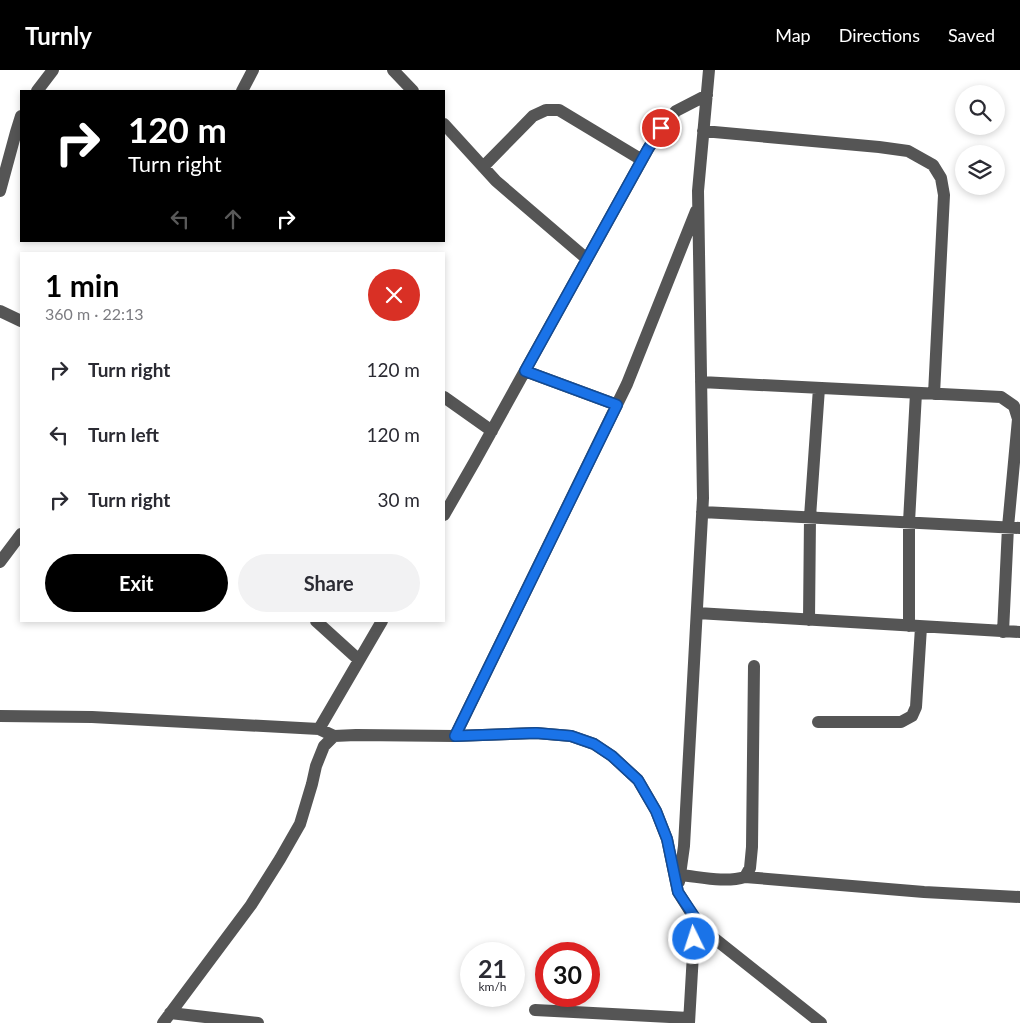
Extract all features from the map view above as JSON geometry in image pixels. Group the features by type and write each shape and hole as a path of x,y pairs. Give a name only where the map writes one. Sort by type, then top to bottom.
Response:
{"street":[{"path":"38,90 54,70"},
{"path":"243,90 253,70"},
{"path":"393,70 412,90"},
{"path":"678,892 684,846 703,498 698,190 709,70"},
{"path":"445,513 661,128 676,110 706,95"},
{"path":"483,167 533,116 546,110 559,110 642,160"},
{"path":"0,191 20,119"},
{"path":"445,125 496,181 587,259"},
{"path":"703,131 879,147 908,152 933,165 941,178 944,195 934,394"},
{"path":"455,736 627,384 698,206"},
{"path":"0,311 20,321"},
{"path":"525,371 617,405"},
{"path":"700,382 1001,397 1014,406 1018,419 1014,527 1004,632"},
{"path":"809,620 810,517 818,388"},
{"path":"818,722 900,722 912,716 916,707 915,627 908,522 916,393"},
{"path":"445,398 492,431"},
{"path":"702,512 1014,527"},
{"path":"0,562 20,535"},
{"path":"697,613 1020,632"},
{"path":"317,622 359,660"},
{"path":"319,729 381,622"},
{"path":"745,877 750,868 752,848 754,666"},
{"path":"0,716 92,717 319,729 334,736 455,736 536,733 571,736 594,744 612,756 638,780 656,811 667,839 678,892 696,919 715,939 821,1023"},
{"path":"167,1018 251,905 280,859 300,824 316,766 324,746 334,736"},
{"path":"681,874 727,880 745,877 924,892 1020,897"},
{"path":"535,1010 689,1020 696,919"},
{"path":"167,1018 258,1023"}],"route":[{"path":"661,128 525,371 617,405 455,736 536,733 571,736 594,744 612,756 638,780 656,811 667,839 678,892 696,919 694,939"}]}
